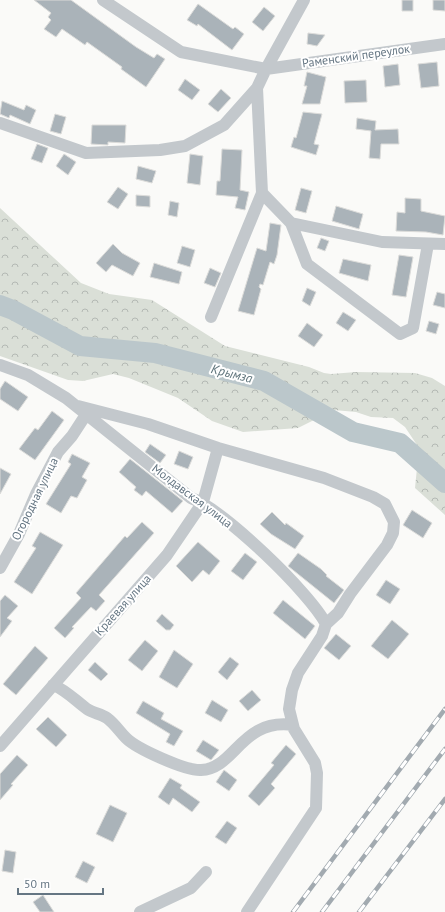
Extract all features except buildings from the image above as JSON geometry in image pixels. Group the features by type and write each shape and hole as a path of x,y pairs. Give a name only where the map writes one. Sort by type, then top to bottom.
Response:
{"street":[{"name":"Раменский переулок","path":"103,0 181,52 266,69 445,44"},
{"path":"0,123 86,153 160,150 185,146 224,125 257,88 304,0"},
{"path":"210,317 262,193 257,88"},
{"path":"262,193 281,214 292,223 382,242 445,244"},
{"path":"292,223 307,264 400,334 413,328 428,244"},
{"name":"Молдавская улица","path":"0,365 28,375 82,410 191,498 203,502 246,537 284,574 321,616 326,624"},
{"path":"82,410 148,424 218,448 324,478 373,497 385,504 391,512 394,522 393,533 387,545 350,594 338,613 326,624 322,636 298,673 292,690 289,709 293,725 315,763 317,773 316,808 247,912"},
{"name":"Огородная улица","path":"0,568 19,534 52,462 82,410"},
{"name":"Краевая улица","path":"0,746 167,555 203,502 218,448"},
{"path":"53,685 59,687 88,710 105,717 118,727 126,738 136,745 188,768 202,770 217,765 252,734 266,726 281,723 293,725"},
{"path":"140,912 191,888 206,872"}],"green space":[{"path":"0,208 81,283 109,294 152,300 225,346 309,367 324,373 415,373 432,378 445,386 445,515 415,488 419,448 405,427 393,418 371,417 356,412 334,410 298,428 243,432 212,421 178,398 129,378 113,374 83,381 68,380 0,356"}],"waterway":[{"name":"Крымза","path":"0,305 13,310 80,346 155,353 264,381 353,432 400,443 445,483"}],"railway":[{"path":"293,912 445,709"},
{"path":"322,912 445,749"},
{"path":"359,912 445,799"}]}
